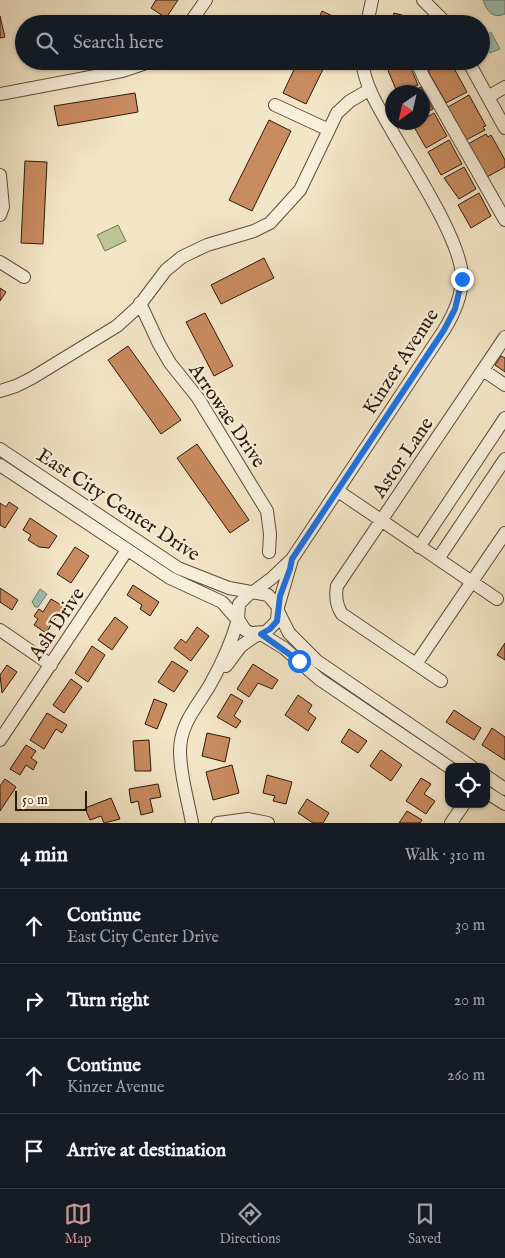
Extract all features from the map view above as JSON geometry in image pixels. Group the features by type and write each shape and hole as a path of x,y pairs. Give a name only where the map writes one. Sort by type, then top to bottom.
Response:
{"street":[{"path":"195,15 206,0"},
{"path":"368,15 372,0"},
{"path":"423,0 435,15"},
{"path":"0,94 122,70"},
{"name":"Kinzer Avenue","path":"251,593 272,578 292,559 444,330 455,309 461,285 461,270 454,242 369,90 364,70"},
{"path":"421,70 505,220"},
{"path":"473,70 505,128"},
{"path":"488,97 505,87"},
{"path":"0,391 32,378 128,318 155,282 182,256 207,245 254,231 270,222 300,190 340,109 369,90"},
{"path":"275,106 329,130"},
{"path":"0,175 3,207 0,215"},
{"path":"0,262 24,277"},
{"name":"Arrowae Drive","path":"140,303 159,344 170,362 198,398 267,511 270,534 269,552"},
{"name":"Astor Lane","path":"416,664 342,614 336,600 338,586 505,337"},
{"path":"483,370 505,385"},
{"path":"420,546 505,418"},
{"name":"East City Center Drive","path":"0,449 169,563 214,583 251,593"},
{"path":"438,559 505,459"},
{"name":"East City Center Drive","path":"0,465 170,578 222,602 238,619"},
{"path":"338,491 497,600"},
{"path":"441,681 416,664 505,533"},
{"name":"Ash Drive","path":"0,740 127,550"},
{"name":"Kinzer Avenue","path":"278,609 292,559"},
{"path":"192,823 180,759 182,735 187,719 210,683 230,645 238,619 239,604 251,593 268,595 298,644 317,661 466,763"},
{"path":"210,683 241,646 274,626 278,609"},
{"path":"238,619 245,630 259,634 284,648 319,679 445,764"},
{"path":"0,630 51,665"},
{"path":"490,779 505,789"},
{"path":"490,795 505,804"},
{"path":"451,823 461,808"},
{"path":"218,823 248,819 268,823"}],"green space":[{"path":"118,225 126,241 105,251 97,235"}],"water":[{"path":"483,0 505,0 505,14 493,15 486,8"},
{"path":"490,33 500,49 490,53"},
{"path":"40,589 47,594 38,607 35,607 32,602"}],"building":[{"path":"156,0 178,0 168,15 162,15 151,8"},
{"path":"322,11 330,15 320,15"},
{"path":"0,16 5,37 0,38"},
{"path":"294,70 323,70 306,104 283,93"},
{"path":"388,70 412,70 418,85 394,85"},
{"path":"455,70 467,92 446,103 428,71"},
{"path":"135,93 138,112 58,126 54,106"},
{"path":"469,95 486,126 483,127 485,130 466,140 448,107"},
{"path":"434,113 447,136 426,148 416,130 430,130 430,115"},
{"path":"269,120 291,131 252,211 229,200"},
{"path":"486,134 488,137 491,135 505,160 505,167 487,177 468,144"},
{"path":"449,140 462,164 441,175 428,152"},
{"path":"25,161 47,162 43,244 21,243"},
{"path":"464,167 476,189 459,199 444,178"},
{"path":"479,193 491,216 471,228 458,205"},
{"path":"264,258 274,278 221,304 211,285"},
{"path":"0,288 6,292 0,301"},
{"path":"205,313 233,366 214,376 186,322"},
{"path":"128,346 181,420 161,434 108,360"},
{"path":"501,356 505,358 505,372 495,365"},
{"path":"197,444 249,520 230,533 177,458"},
{"path":"9,502 18,508 5,528 0,525 0,503 6,507"},
{"path":"30,518 57,536 49,548 39,547 28,540 31,535 23,530"},
{"path":"75,547 89,556 71,583 57,574"},
{"path":"133,585 159,602 150,616 140,609 142,605 127,595"},
{"path":"0,588 18,600 12,610 0,602"},
{"path":"51,599 63,606 46,633 34,625 38,619 34,616 39,609 43,612"},
{"path":"115,617 128,627 112,650 98,640"},
{"path":"197,627 209,636 191,661 174,648 181,639 186,643"},
{"path":"505,643 505,660 497,655"},
{"path":"92,646 105,655 88,682 75,673"},
{"path":"172,661 188,671 174,692 158,682"},
{"path":"253,664 278,680 272,689 258,683 249,697 237,689"},
{"path":"7,665 17,672 2,693 0,675"},
{"path":"71,679 82,687 64,713 53,705"},
{"path":"231,694 243,701 234,716 241,721 236,728 217,717"},
{"path":"298,695 312,705 308,712 316,718 308,731 285,715"},
{"path":"154,699 167,704 157,729 145,724"},
{"path":"454,710 481,728 474,740 446,722"},
{"path":"47,713 67,725 62,733 56,729 44,749 30,740"},
{"path":"492,728 505,737 505,760 482,745"},
{"path":"349,729 367,741 358,753 341,742"},
{"path":"207,733 230,738 225,762 202,756"},
{"path":"149,740 151,771 135,771 133,741"},
{"path":"26,745 36,751 31,758 37,762 33,770 26,765 20,775 10,769"},
{"path":"381,750 402,765 391,781 370,766"},
{"path":"232,765 239,793 213,800 206,772"},
{"path":"267,775 292,782 286,804 273,801 275,796 263,793"},
{"path":"421,778 431,784 424,794 435,801 426,814 406,801"},
{"path":"5,779 16,787 0,811 0,786"},
{"path":"158,784 161,797 150,799 153,812 141,815 138,801 131,803 129,789"},
{"path":"111,798 120,819 104,823 101,816 90,820 85,808"},
{"path":"307,799 329,813 323,823 313,823 298,813"},
{"path":"407,811 422,820 420,823 399,823"}],"route":[{"path":"299,661 284,648 261,634 274,626 277,621 280,596 292,559 444,330 455,309 461,290 462,279"}]}
